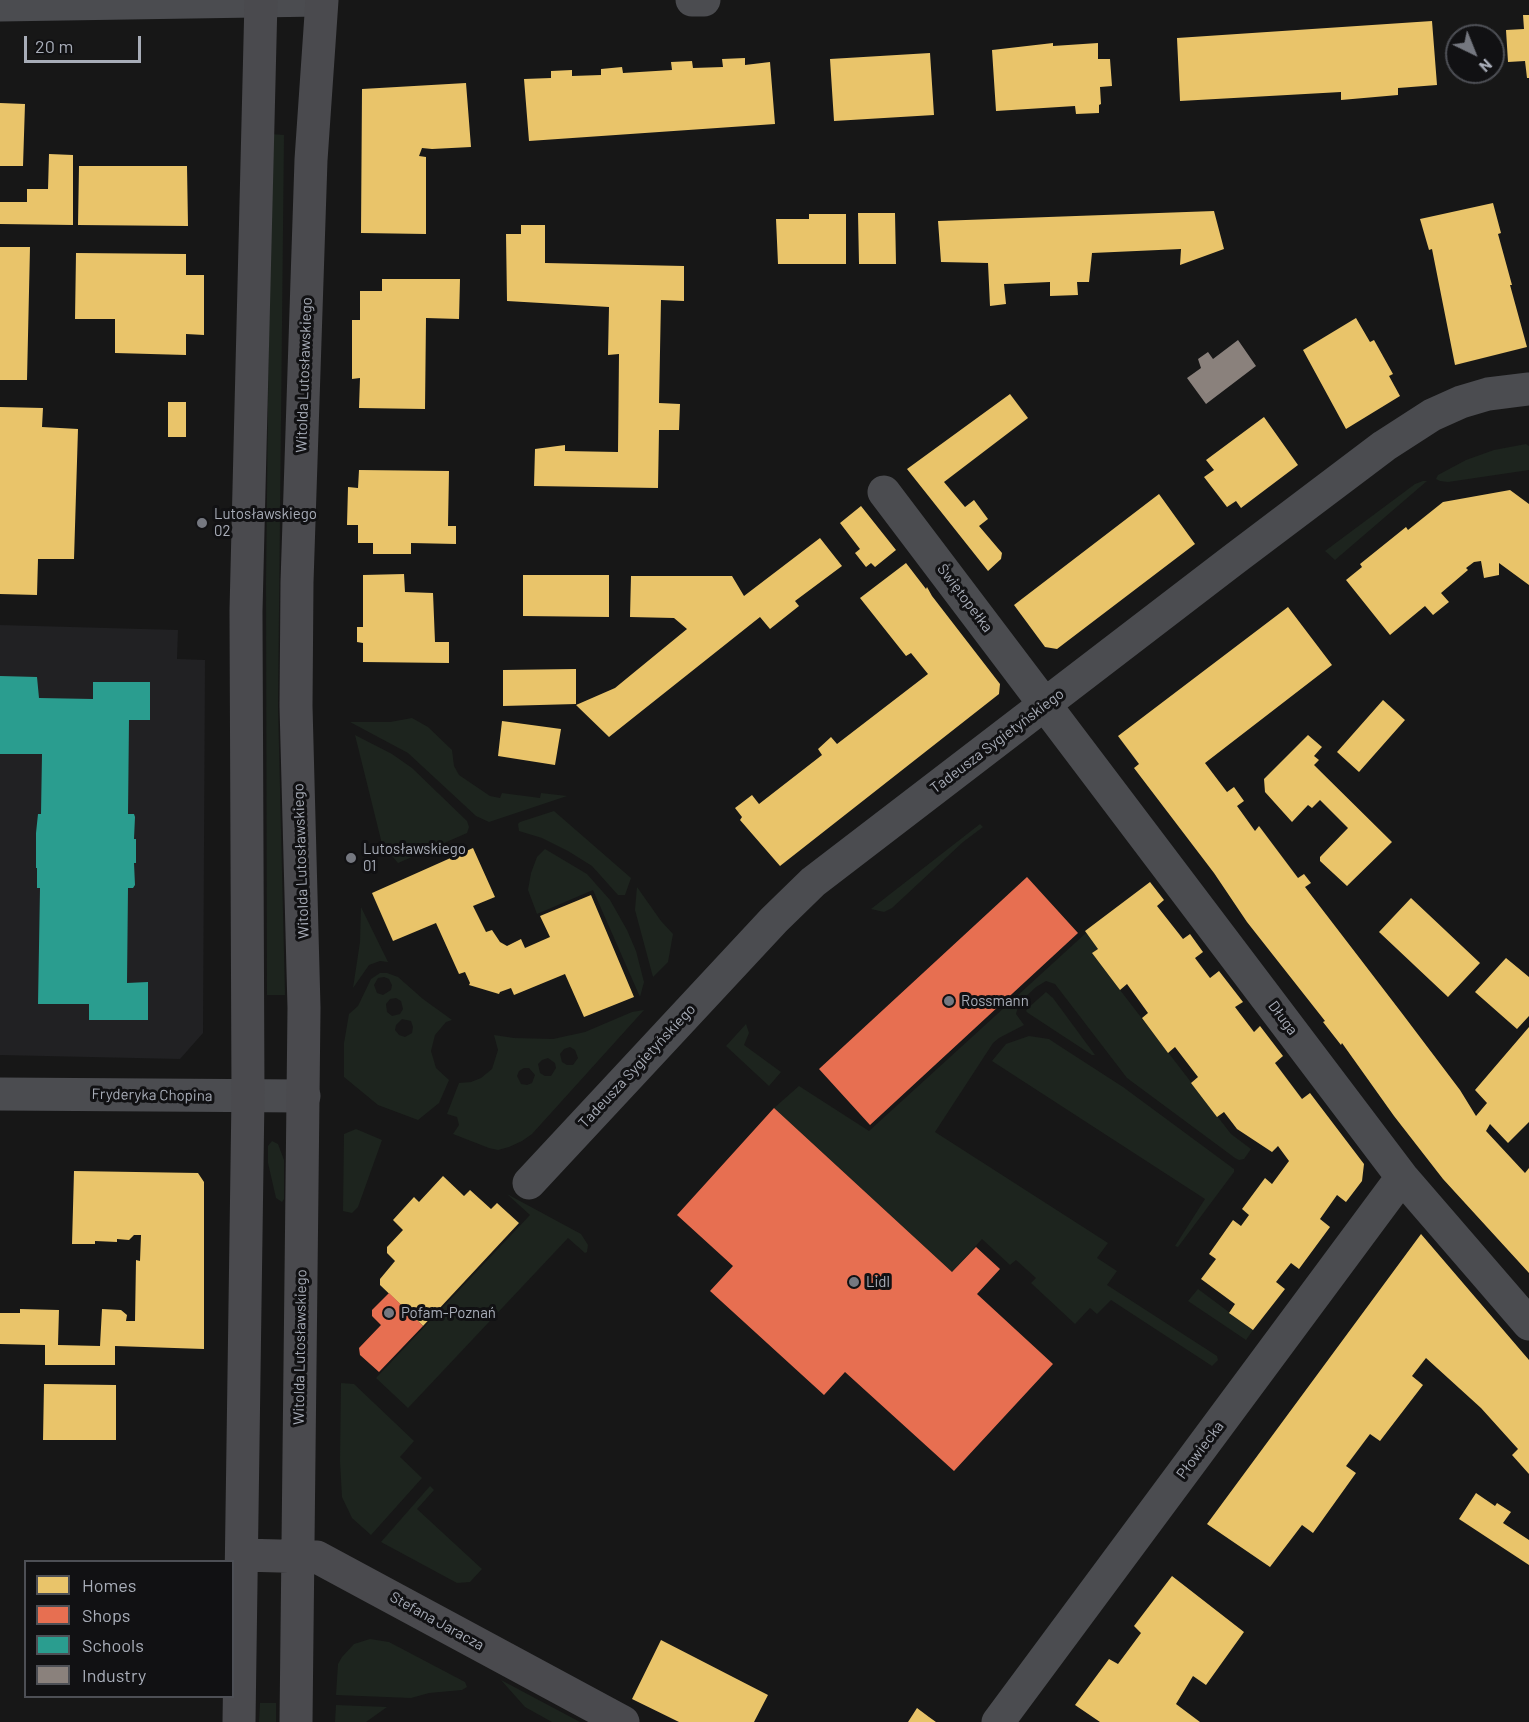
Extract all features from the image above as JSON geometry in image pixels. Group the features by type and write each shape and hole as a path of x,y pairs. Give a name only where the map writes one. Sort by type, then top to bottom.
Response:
{"main road":[{"name":"Witolda Lutosławskiego","path":"296,1722 304,1096 303,905 296,706 297,582 311,160 321,0"},
{"path":"239,1722 248,1096 246,611 261,1"},
{"name":"Stefana Jaracza","path":"242,1555 317,1557 623,1722"}],"street":[{"path":"0,5 321,0"},
{"path":"692,0 704,0"},
{"name":"Tadeusza Sygietyńskiego","path":"529,1183 795,898 832,867 1233,560 1406,432 1432,415 1461,402 1488,394 1529,389"},
{"name":"Świętopełka","path":"884,492 1046,704"},
{"name":"Długa","path":"1046,704 1402,1177 1529,1323"},
{"name":"Fryderyka Chopina","path":"0,1094 304,1096"},
{"name":"Płowiecka","path":"998,1722 1402,1177"}],"shaded area":[{"path":"271,134 284,135 278,706 285,995 267,995 266,583"},
{"path":"1526,444 1529,446 1529,470 1448,482 1436,479 1438,475 1466,460 1494,450"},
{"path":"1427,481 1335,560 1325,551 1415,484"},
{"path":"0,625 178,630 177,659 205,660 203,1033 180,1059 0,1055"},
{"path":"412,718 428,727 452,750 454,766 459,775 490,796 500,798 502,793 540,798 541,793 567,796 489,822 476,816 408,753 350,722 390,722"},
{"path":"355,735 392,754 412,768 467,821 469,827 467,833 398,863 382,844"},
{"path":"554,811 631,878 625,895 618,895 592,866 568,851 542,838 519,831 520,822"},
{"path":"980,824 983,827 963,842 892,908 884,912 871,909"},
{"path":"545,849 587,874 610,900 636,951 644,982 640,997 593,890 537,914 528,890 537,857"},
{"path":"637,887 673,934 668,962 653,977 635,910"},
{"path":"361,907 388,962 380,961 369,965 353,988 360,942"},
{"path":"1086,933 1098,949 1092,953 1120,990 1231,1134 1251,1149 1244,1159 1235,1158 1127,1078 1055,984 1046,981 1019,1003 1016,1014 1024,1025 993,1043 935,1132 1108,1243 1097,1258 1117,1271 1107,1285 1217,1356 1218,1360 1212,1366 1111,1300 1097,1314 1090,1308 1075,1324 1031,1283 1036,1278 1016,1260 1010,1265 982,1239 952,1272 774,1108 799,1086 869,1131"},
{"path":"380,973 398,977 452,1020 446,1022 435,1035 431,1051 436,1068 449,1080 439,1103 418,1120 378,1105 344,1077 344,1043 349,1014 358,1006 371,979","holes":["378,978 389,979 392,985 391,990 383,995 377,993 374,985","396,998 401,1001 403,1009 400,1014 392,1016 387,1012 386,1004 390,999","402,1019 411,1021 412,1033 405,1037 399,1035 395,1030 396,1025"]},
{"path":"1046,992 1053,998 1095,1055 1026,1011"},
{"path":"644,1010 532,1134 522,1141 498,1150 453,1134 459,1125 457,1117 447,1114 459,1083 481,1078 492,1069 498,1050 494,1035 553,1039 585,1032 632,1012","holes":["570,1047 575,1050 578,1058 573,1065 562,1062 560,1054 564,1049","548,1058 555,1063 556,1068 551,1076 540,1073 538,1064","529,1068 535,1075 532,1083 521,1084 517,1076 519,1071"]},
{"path":"746,1024 749,1033 744,1045 781,1072 769,1086 726,1046"},
{"path":"1029,1036 1049,1039 1123,1087 1234,1169 1178,1247 1175,1246 1205,1199 992,1061 1006,1044"},
{"path":"356,1129 382,1140 358,1207 352,1213 343,1211 344,1134"},
{"path":"272,1141 278,1144 284,1160 284,1199 282,1202 276,1198 268,1163 268,1146"},
{"path":"507,1194 581,1234 588,1245 587,1252 585,1253 568,1238 408,1408 376,1378 530,1215"},
{"path":"1198,1289 1253,1330 1246,1340 1188,1301"},
{"path":"341,1383 354,1384 414,1441 400,1457 422,1478 371,1535 352,1518 342,1497"},
{"path":"430,1486 434,1490 417,1509 482,1569 470,1582 457,1583 381,1542"},
{"path":"370,1639 389,1642 465,1682 467,1687 462,1690 429,1693 411,1698 336,1695 338,1664 342,1657 354,1644"},
{"path":"501,1680 580,1722 552,1722 525,1707"},
{"path":"260,1703 276,1703 276,1722 259,1722"},
{"path":"336,1705 387,1707 366,1722 335,1722"}],"building: Homes":[{"path":"1523,15 1529,15 1529,78 1527,78 1525,61 1508,62 1506,30 1524,29"},
{"path":"1432,21 1437,85 1398,88 1398,95 1341,100 1341,92 1180,101 1177,38"},
{"path":"1053,43 1053,46 1098,43 1098,59 1110,59 1112,86 1100,87 1099,113 1076,114 1075,106 996,111 992,50"},
{"path":"930,53 934,115 834,121 830,59"},
{"path":"745,58 745,65 770,62 775,124 529,141 524,79 551,78 551,71 572,70 572,76 601,75 601,69 622,67 623,73 672,70 671,62 692,61 693,68 723,67 722,59"},
{"path":"466,83 471,147 422,148 419,156 426,157 426,234 361,233 362,89"},
{"path":"0,103 25,104 23,166 0,166"},
{"path":"49,154 73,155 73,225 0,224 0,202 27,202 27,189 48,189"},
{"path":"79,166 187,166 188,226 78,225"},
{"path":"1493,203 1501,233 1498,234 1512,285 1510,285 1527,347 1455,365 1432,249 1429,250 1420,219"},
{"path":"1214,211 1224,249 1180,265 1181,249 1092,253 1089,282 1077,282 1078,295 1050,296 1050,282 1004,284 1006,304 990,306 988,263 941,262 938,221"},
{"path":"858,213 895,213 896,264 859,264"},
{"path":"809,214 846,214 846,264 778,264 776,219 809,219"},
{"path":"521,225 545,225 545,263 684,266 684,301 661,300 659,403 680,404 679,430 659,430 658,488 534,486 535,449 565,445 565,451 618,452 619,354 608,355 609,307 507,301 506,234 521,234"},
{"path":"0,247 30,247 27,380 0,380"},
{"path":"76,253 186,254 186,275 204,275 204,335 186,334 186,355 115,353 115,319 75,319"},
{"path":"382,279 460,279 459,319 426,318 425,409 359,408 360,378 352,379 352,320 360,320 360,291 382,291"},
{"path":"1356,318 1370,342 1374,340 1393,374 1389,376 1400,396 1346,429 1303,350"},
{"path":"1010,394 1028,418 944,482 965,507 974,500 988,519 979,526 1002,553 1001,559 988,571 907,469"},
{"path":"168,402 186,402 186,437 168,437"},
{"path":"0,407 43,408 42,427 78,429 74,559 38,559 37,595 0,594"},
{"path":"1264,417 1298,465 1241,508 1236,501 1227,507 1204,477 1214,470 1206,460"},
{"path":"359,470 449,471 448,526 456,526 456,544 411,543 411,554 373,554 373,543 358,543 358,525 347,525 348,487 358,488"},
{"path":"1510,490 1529,504 1529,585 1499,563 1499,575 1484,578 1481,561 1474,562 1441,593 1449,602 1433,615 1425,606 1390,635 1346,580 1362,567 1360,564 1406,527 1408,530 1443,502"},
{"path":"1159,494 1195,544 1057,649 1045,647 1014,605"},
{"path":"861,506 896,550 875,567 871,563 866,567 855,553 860,549 840,523"},
{"path":"820,538 842,566 795,601 799,606 770,629 760,617 609,737 576,705 615,688 687,629 674,618 630,617 631,576 732,576 744,596"},
{"path":"906,563 926,589 927,587 1000,684 999,694 780,866 740,820 742,817 735,808 752,795 759,804 822,755 818,749 831,737 837,744 928,674 911,653 906,656 860,598"},
{"path":"404,574 405,592 433,593 435,642 449,642 449,663 363,662 363,643 357,642 357,627 363,627 363,575"},
{"path":"523,575 609,575 609,617 523,616"},
{"path":"1288,607 1332,665 1205,763 1227,792 1234,787 1244,801 1237,806 1255,831 1259,826 1298,878 1304,874 1311,883 1305,887 1460,1090 1476,1116 1487,1103 1475,1090 1529,1027 1529,1122 1508,1143 1490,1124 1486,1131 1525,1173 1529,1168 1529,1273 1443,1179 1394,1116 1342,1043 1341,1045 1323,1022 1325,1021 1247,922 1214,873 1134,768 1139,764 1118,736"},
{"path":"576,669 576,704 503,706 503,670"},
{"path":"1383,700 1405,720 1359,772 1337,752"},
{"path":"502,721 561,729 555,765 498,756"},
{"path":"1308,735 1322,747 1314,756 1319,760 1314,765 1392,842 1347,886 1320,861 1320,857 1348,828 1320,800 1312,808 1308,805 1292,822 1265,792 1264,779"},
{"path":"473,848 495,897 473,906 486,932 492,930 500,942 507,946 521,939 525,948 550,937 540,916 591,895 634,997 584,1017 565,974 514,995 511,988 499,994 469,985 465,972 459,974 436,923 393,941 372,893"},
{"path":"1150,882 1164,900 1157,906 1183,939 1190,934 1203,952 1195,958 1210,978 1219,971 1243,1002 1235,1007 1254,1032 1260,1026 1283,1056 1275,1063 1302,1099 1310,1093 1364,1164 1362,1181 1346,1202 1337,1195 1320,1219 1330,1227 1299,1269 1291,1263 1276,1282 1285,1289 1253,1330 1229,1313 1235,1304 1201,1279 1216,1259 1209,1254 1233,1220 1241,1226 1249,1215 1242,1209 1265,1178 1272,1184 1289,1161 1278,1146 1272,1152 1237,1129 1224,1112 1217,1117 1191,1083 1198,1077 1175,1047 1168,1053 1142,1018 1148,1013 1127,984 1120,990 1092,953 1098,949 1085,931"},
{"path":"1411,898 1480,963 1448,997 1379,932"},
{"path":"1506,958 1529,977 1529,1016 1517,1029 1475,992"},
{"path":"74,1171 198,1173 204,1182 204,1349 115,1346 115,1365 45,1365 45,1345 0,1344 0,1313 20,1313 20,1309 59,1310 58,1345 100,1346 102,1309 121,1310 127,1315 126,1321 135,1321 136,1260 140,1261 141,1235 134,1235 129,1240 117,1239 117,1242 95,1241 95,1244 72,1244"},
{"path":"443,1176 464,1196 470,1190 491,1209 497,1203 519,1223 423,1326 380,1285 380,1279 395,1261 387,1253 387,1247 403,1230 393,1220 414,1197 419,1202"},
{"path":"1421,1234 1529,1360 1529,1474 1512,1455 1518,1449 1481,1408 1426,1358 1412,1376 1423,1385 1380,1441 1370,1434 1346,1466 1356,1473 1313,1533 1302,1525 1270,1567 1207,1524"},
{"path":"44,1384 116,1385 116,1440 43,1440"},
{"path":"1476,1493 1495,1506 1497,1503 1511,1512 1503,1523 1529,1540 1529,1565 1459,1519"},
{"path":"1172,1576 1244,1632 1206,1685 1193,1676 1176,1704 1200,1722 1100,1722 1075,1705 1109,1659 1118,1664 1141,1633 1134,1626"},
{"path":"661,1640 768,1695 754,1722 679,1722 632,1699"},
{"path":"917,1708 929,1717 936,1722 908,1722"}],"building: Shops":[{"name":"Rossmann","path":"1027,877 1078,933 870,1125 819,1069"},
{"name":"Lidl","path":"774,1108 952,1272 976,1247 1000,1269 977,1294 1053,1364 954,1471 845,1372 824,1395 710,1291 733,1266 677,1215"},
{"path":"389,1293 423,1326 379,1372 360,1355 359,1348 381,1325 372,1316 372,1310"}],"building: Schools":[{"path":"0,676 37,677 39,698 93,699 93,682 150,682 150,720 129,720 128,814 134,814 135,817 136,863 134,863 135,885 133,888 128,888 127,983 148,982 148,1020 89,1020 89,1004 38,1004 40,888 37,888 36,833 38,814 41,814 42,754 0,754"}],"building: Industry":[{"path":"1238,340 1256,366 1206,404 1187,378 1201,368 1198,359 1208,352 1213,359"}],"place":[{"name":"Lutosławskiego 02","path":"202,523"},
{"name":"Lutosławskiego 01","path":"351,858"},
{"name":"Rossmann","path":"949,1001"},
{"name":"Lidl","path":"854,1282"},
{"name":"Pofam-Poznań","path":"389,1313"}]}
